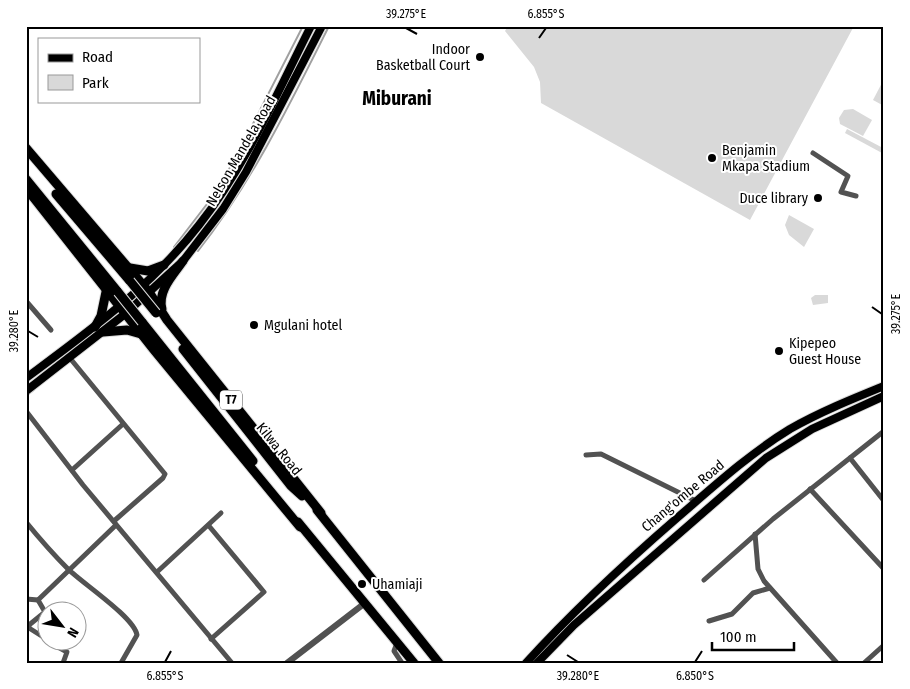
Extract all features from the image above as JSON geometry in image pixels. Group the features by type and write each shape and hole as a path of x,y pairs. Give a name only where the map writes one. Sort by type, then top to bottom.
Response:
{"highway":[{"name":"T7","path":"26,148 147,289 160,314"},
{"name":"Kilwa Road","path":"26,156 130,282 160,314 291,486 320,513 439,663"},
{"name":"Kilwa Road","path":"26,179 286,502 300,527 414,663"},
{"name":"T7","path":"26,188 106,292 300,527"},
{"path":"160,314 160,298 183,261"},
{"path":"130,268 148,271 164,265"},
{"path":"106,292 99,330 127,330 141,334"}],"main road":[{"name":"Nelson Mandela Road","path":"147,289 164,265 200,225 228,184 311,26"},
{"name":"Nelson Mandela Road","path":"26,390 69,357 147,289 183,261 223,209 246,172 322,26"},
{"name":"Nelson Mandela Road","path":"26,378 99,330"},
{"name":"Chang'ombe Road","path":"526,663 565,620 619,569 696,501 748,459 789,430 824,411 884,386"},
{"name":"Chang'ombe Road","path":"537,663 574,625 766,458 812,429 884,396"}],"street":[{"path":"813,152 844,171 848,176 841,192 856,196"},
{"path":"26,301 51,330"},
{"path":"26,599 38,600 165,474 69,357"},
{"path":"26,411 115,523 232,663"},
{"path":"72,470 123,424"},
{"path":"704,580 755,534 884,431"},
{"path":"874,439 884,440"},
{"path":"586,455 601,454 696,501"},
{"path":"850,458 884,501"},
{"path":"810,489 884,569"},
{"path":"157,572 210,526 221,513"},
{"path":"26,522 69,570 101,595 134,627 137,635 121,663"},
{"path":"210,526 264,592 211,639"},
{"path":"755,534 758,569 770,588 838,663"},
{"path":"709,621 732,614 753,593 770,588"},
{"path":"287,663 365,603"},
{"path":"38,619 29,628 38,634"},
{"path":"397,643 394,650 402,663"},
{"path":"864,663 884,645"}],"green space":[{"name":"Benjamin Mkapa Stadium","path":"508,26 854,26 750,220 541,103 540,82 534,67 505,31"},
{"path":"884,79 884,106 873,100"},
{"path":"853,109 872,120 863,136 840,124 839,118 844,110"},
{"path":"847,129 883,148 882,153 845,133"},
{"path":"789,215 814,229 804,247 789,235 785,225"},
{"path":"815,295 828,295 828,303 813,305 811,298"}],"waterway":[{"path":"174,247 207,204 234,161 303,26"},
{"path":"198,251 218,225 253,170 285,113 329,26"},
{"path":"26,396 35,389"}],"place":[{"name":"Indoor Basketball Court","path":"480,57"},
{"name":"Benjamin Mkapa Stadium","path":"712,158"},
{"name":"Duce library","path":"818,198"},
{"name":"Mgulani hotel","path":"254,325"},
{"name":"Kipepeo Guest House","path":"779,351"},
{"name":"Uhamiaji","path":"362,584"}],"district":[{"name":"Miburani","path":"397,98"}]}
